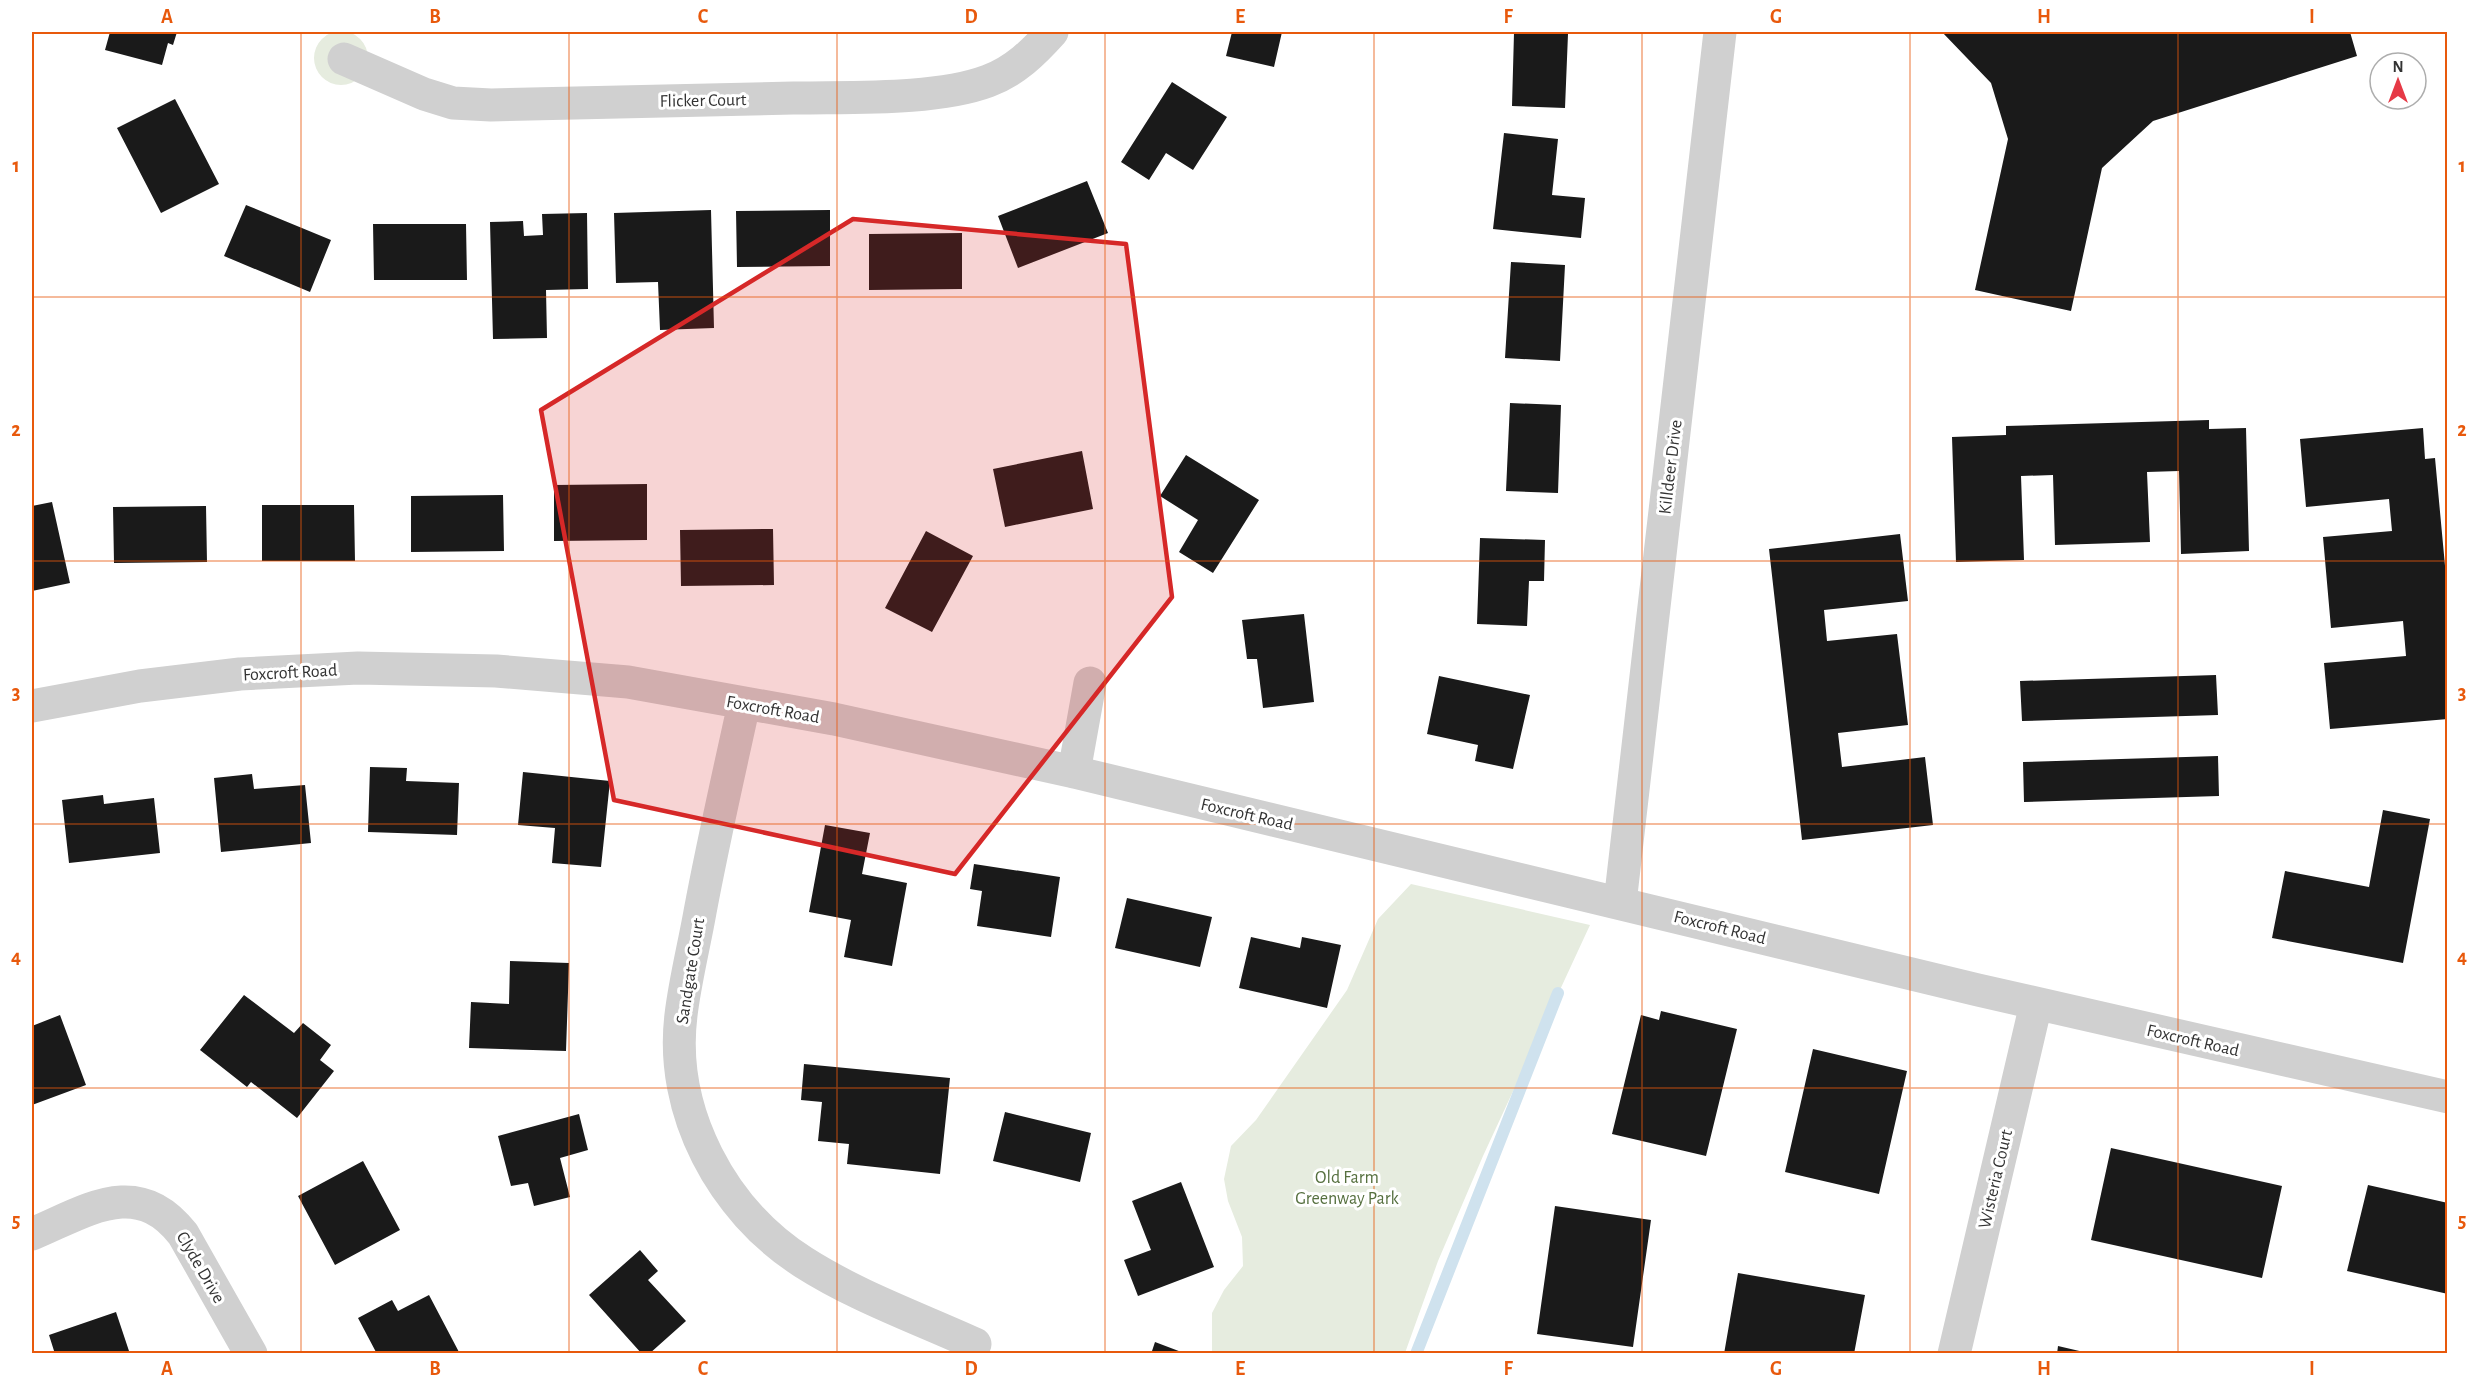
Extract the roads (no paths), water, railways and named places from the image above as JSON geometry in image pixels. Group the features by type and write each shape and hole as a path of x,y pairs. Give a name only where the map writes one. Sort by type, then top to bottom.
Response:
{"street":[{"name":"Flicker Court","path":"344,59 424,94 453,102 490,105 882,96 951,90 988,81 1034,53 1052,32"},
{"name":"Killdeer Drive","path":"1620,903 1720,32"},
{"name":"Foxcroft Road","path":"32,706 140,686 240,674 358,668 496,671 617,681 834,719 1074,772 2036,1004 2448,1097"},
{"path":"1074,772 1090,683"},
{"name":"Sandgate Court","path":"744,704 711,851 681,1016 680,1054 684,1088 694,1124 717,1176 730,1195 756,1224 802,1262 861,1293 975,1344"},
{"name":"Wisteria Court","path":"1954,1353 2036,1004"},
{"name":"Clyde Drive","path":"32,1234 105,1204 125,1200 154,1208 173,1221 183,1234 250,1353"}],"waterway":[{"path":"1416,1354 1558,993"}],"park label":[{"name":"Old Farm Greenway Park","path":"1347,1187"}]}
